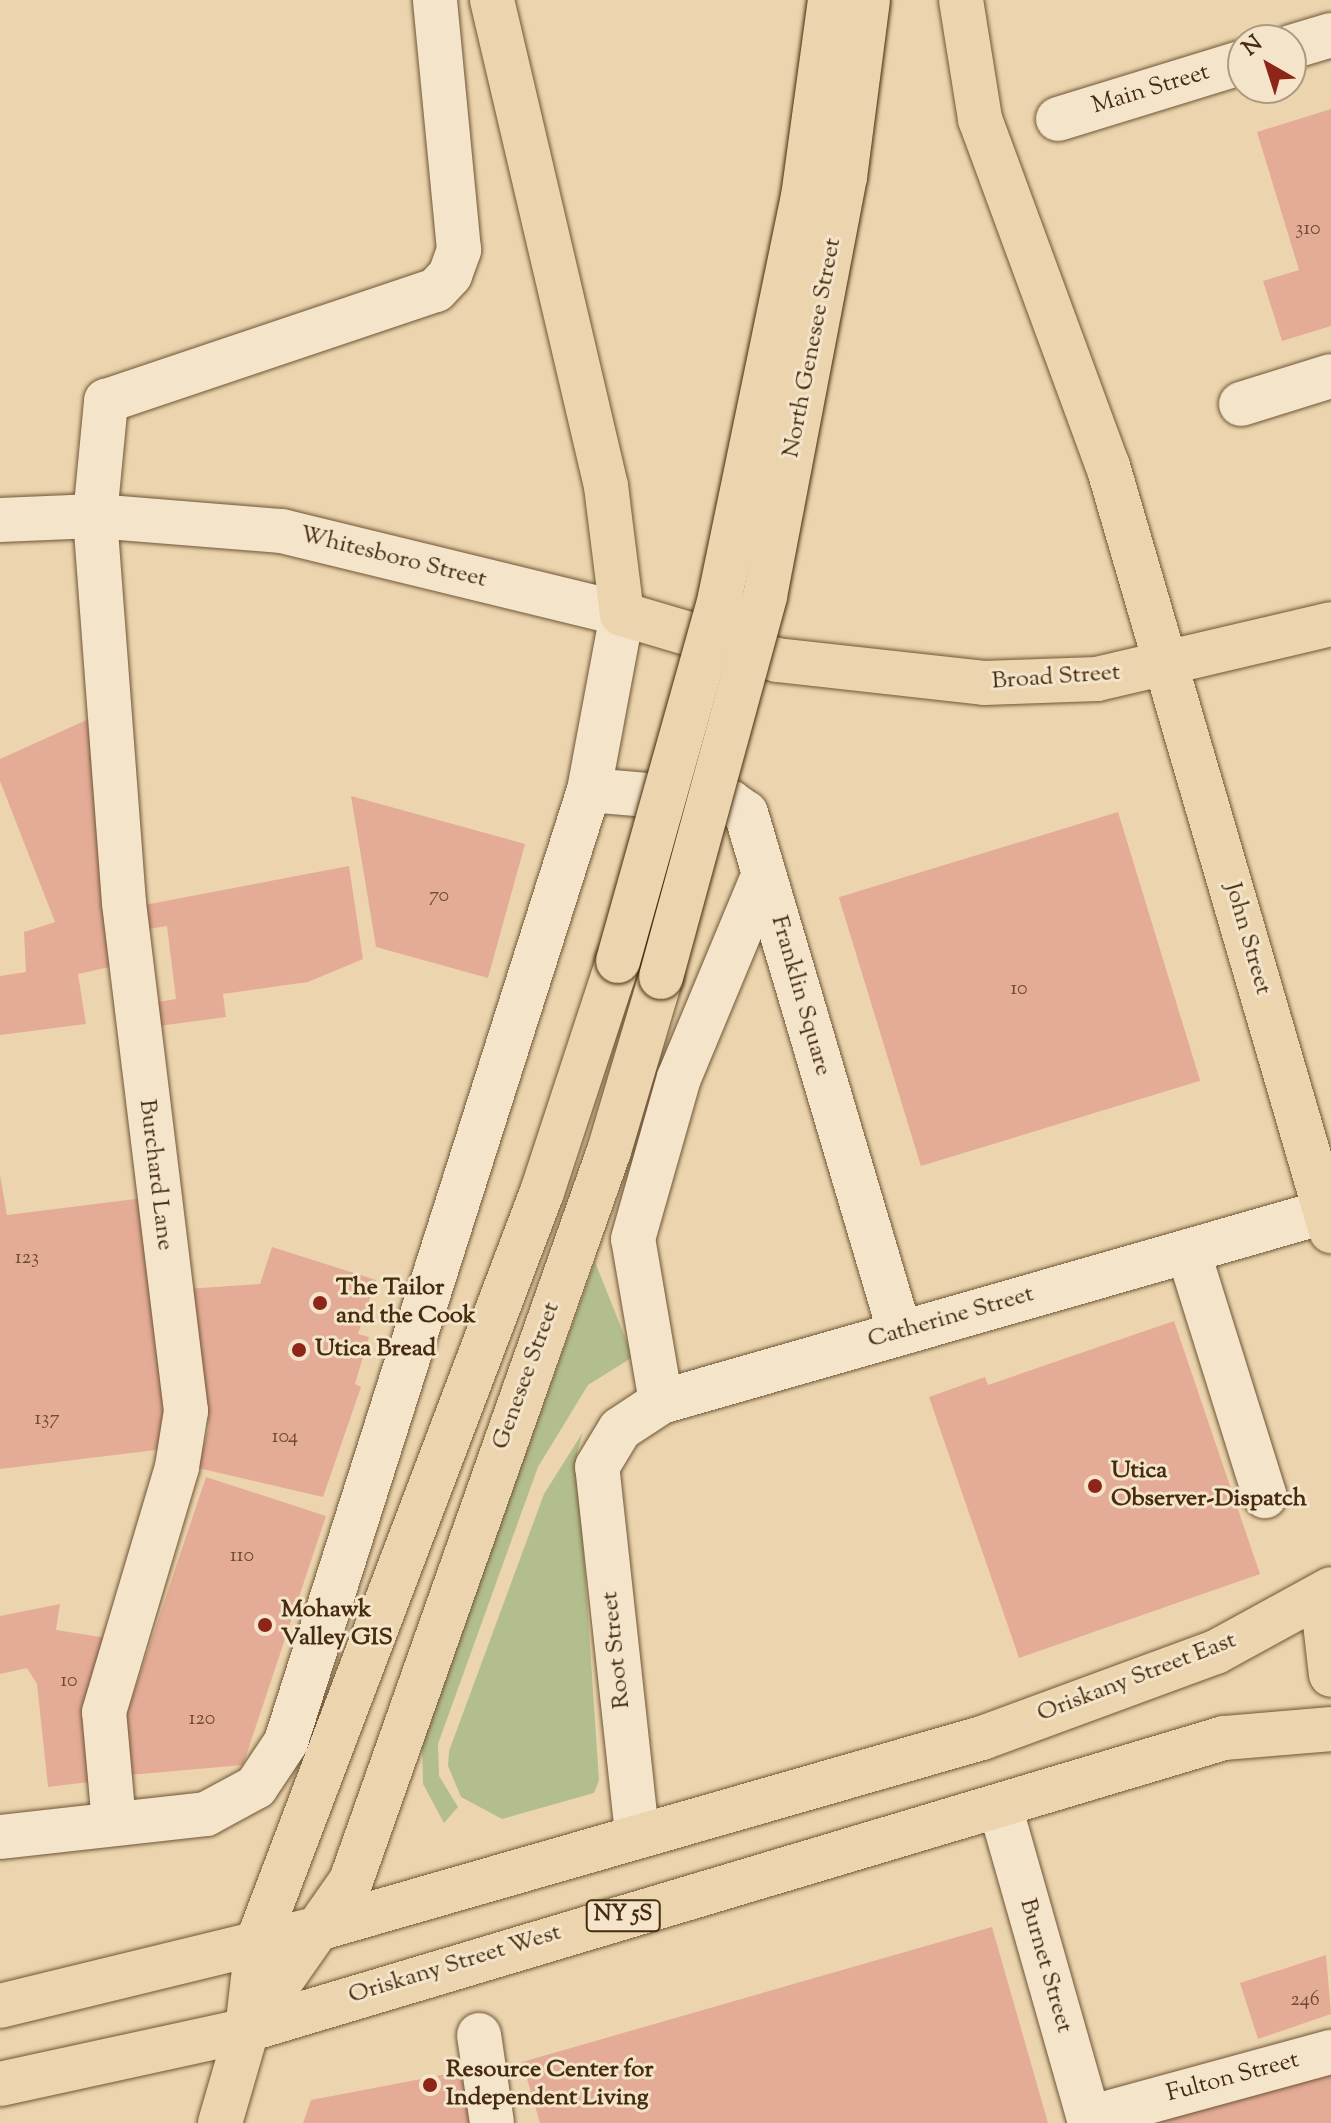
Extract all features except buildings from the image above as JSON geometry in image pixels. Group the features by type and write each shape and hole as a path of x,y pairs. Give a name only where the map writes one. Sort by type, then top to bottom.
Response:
{"main road":[{"path":"492,0 606,486 622,614"},
{"name":"North Genesee Street","path":"717,688 830,0"},
{"name":"North Genesee Street","path":"717,688 765,596 821,315 868,0"},
{"name":"John Street","path":"961,0 980,119 1108,466 1330,1218"},
{"name":"Whitesboro Street","path":"622,614 777,660"},
{"name":"Broad Street","path":"777,660 984,683 1097,679 1167,667 1331,624"},
{"name":"Genesee Street","path":"220,2123 247,2030 257,1943 542,1192 618,961 717,688"},
{"name":"Genesee Street","path":"247,2030 351,1881 609,1151 686,903 717,688"},
{"name":"Oriskany Street East","path":"637,1833 982,1738 1216,1652 1331,1589"},
{"path":"1331,1604 1325,1623 1331,1675"},
{"name":"NY 5S","path":"1001,1810 1224,1738 1331,1729"},
{"name":"Oriskany Street West","path":"1,2085 247,2030 424,1972 1001,1810"},
{"path":"0,2006 321,1928 637,1833"}],"street":[{"name":"Burchard Lane","path":"114,1823 104,1712 177,1467 186,1411 136,1027 95,516 106,401 436,290 450,275 459,250 435,0"},
{"path":"1307,42 1331,35"},
{"name":"Main Street","path":"1058,119 1227,67"},
{"path":"1241,404 1331,376"},
{"name":"Whitesboro Street","path":"0,520 95,516 282,531 622,614"},
{"path":"0,1837 206,1814 256,1787 286,1742 589,790 622,614"},
{"name":"Franklin Square","path":"589,790 730,802 746,813 900,1333"},
{"path":"661,1402 633,1239 679,1078 764,874"},
{"name":"Catherine Street","path":"597,1467 620,1429 661,1402 1188,1251 1330,1218"},
{"path":"1188,1251 1265,1496"},
{"name":"Root Street","path":"597,1467 637,1833"},
{"name":"Burnet Street","path":"1001,1810 1089,2120"},
{"path":"479,2035 492,2123"},
{"name":"Fulton Street","path":"1089,2120 1331,2052"}],"green space":[{"path":"595,1262 633,1357 588,1385 538,1467 438,1744 439,1776 458,1807 444,1823 423,1784 422,1740"},
{"path":"583,1432 577,1453 599,1780 594,1793 502,1819 461,1797 448,1766 449,1751 544,1494"}],"place":[{"name":"The Tailor and the Cook","path":"320,1303"},
{"name":"Utica Bread","path":"299,1350"},
{"name":"Utica Observer-Dispatch","path":"1095,1486"},
{"name":"Mohawk Valley GIS","path":"265,1625"},
{"name":"Resource Center for Independent Living","path":"430,2085"}]}
